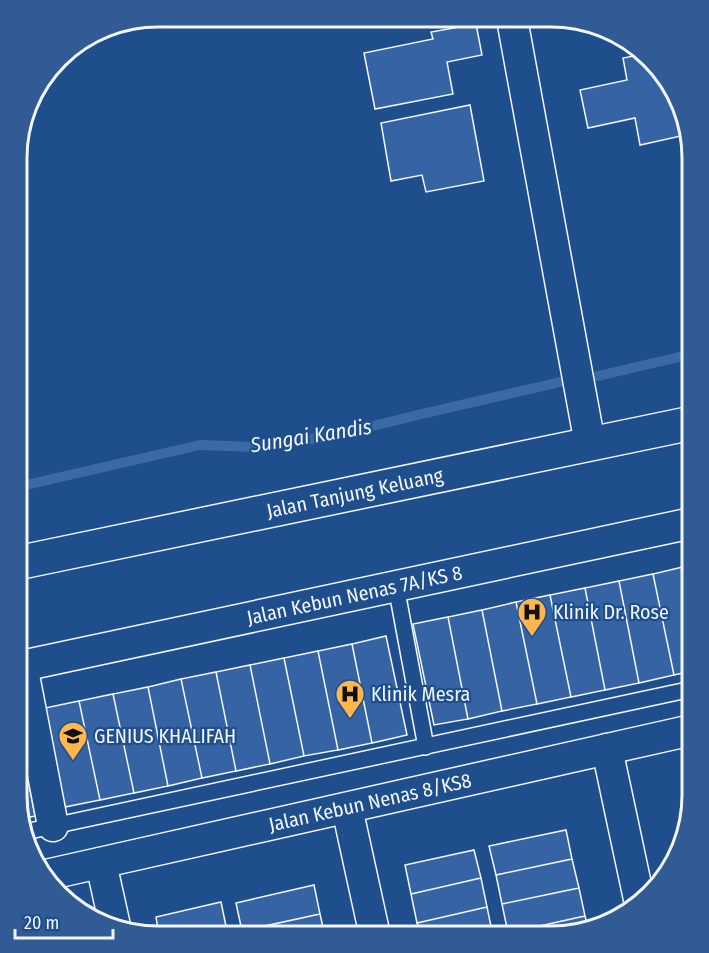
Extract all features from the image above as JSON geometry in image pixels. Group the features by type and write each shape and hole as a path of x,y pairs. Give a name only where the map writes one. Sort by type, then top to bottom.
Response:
{"main road":[{"name":"Jalan Tanjung Keluang","path":"27,561 682,425"}],"street":[{"path":"513,27 590,444"},
{"name":"Jalan Kebun Nenas 7A/KS 8","path":"27,665 682,525"},
{"path":"27,726 39,829"},
{"name":"Jalan Kebun Nenas 8/KS8","path":"53,873 682,732"},
{"path":"607,749 638,892"},
{"path":"347,808 373,926"},
{"path":"101,862 113,918"}],"lane":[{"path":"396,586 426,747"},
{"path":"39,829 682,691"}],"building":[{"path":"459,27 477,27 482,55 447,62 453,94 375,109 364,53 433,39 431,32"},
{"path":"633,56 655,78 675,116 680,136 640,145 635,118 588,128 580,90 627,80 623,58"},
{"path":"470,105 484,181 426,192 422,175 391,181 381,123"},
{"path":"682,567 682,673 674,675 653,574"},
{"path":"653,574 674,675 639,683 619,581"},
{"path":"619,581 639,683 605,690 585,588"},
{"path":"585,588 605,690 571,697 550,595"},
{"path":"550,595 571,697 537,704 516,602"},
{"path":"516,602 537,704 502,711 482,610"},
{"path":"482,610 502,711 468,719 448,617"},
{"path":"448,617 468,719 434,725 413,624"},
{"path":"386,636 407,735 372,743 352,644"},
{"name":"Klinik Mesra","path":"352,644 372,743 338,750 318,651"},
{"path":"318,651 338,750 304,756 284,658"},
{"path":"284,658 304,756 270,764 250,665"},
{"path":"250,665 270,764 236,771 216,672"},
{"path":"216,672 236,771 202,778 181,679"},
{"path":"181,679 202,778 168,786 148,687"},
{"path":"148,687 168,786 134,793 113,694"},
{"path":"113,694 134,793 100,800 79,701"},
{"path":"79,701 100,800 65,807 45,708"},
{"path":"27,774 35,816 29,817 28,812"},
{"path":"566,830 572,859 496,875 489,846"},
{"path":"474,850 481,878 411,894 405,865"},
{"path":"572,859 579,888 502,904 496,875"},
{"path":"481,878 487,907 417,923 411,894"},
{"path":"314,885 320,914 265,926 241,926 236,903"},
{"path":"579,888 585,916 540,926 507,926 502,904"},
{"path":"221,902 226,926 157,926 156,917"},
{"path":"487,907 491,926 418,926 417,923"},
{"path":"320,914 323,926 265,926"},
{"path":"585,916 586,921 568,925 540,926"}],"waterway":[{"name":"Sungai Kandis","path":"598,376 682,356"},
{"name":"Sungai Kandis","path":"27,485 200,445 254,447 332,436 569,380"}],"place":[{"name":"Klinik Dr. Rose","path":"532,638"},
{"name":"Klinik Mesra","path":"350,720"},
{"name":"GENIUS KHALIFAH","path":"73,762"}]}
